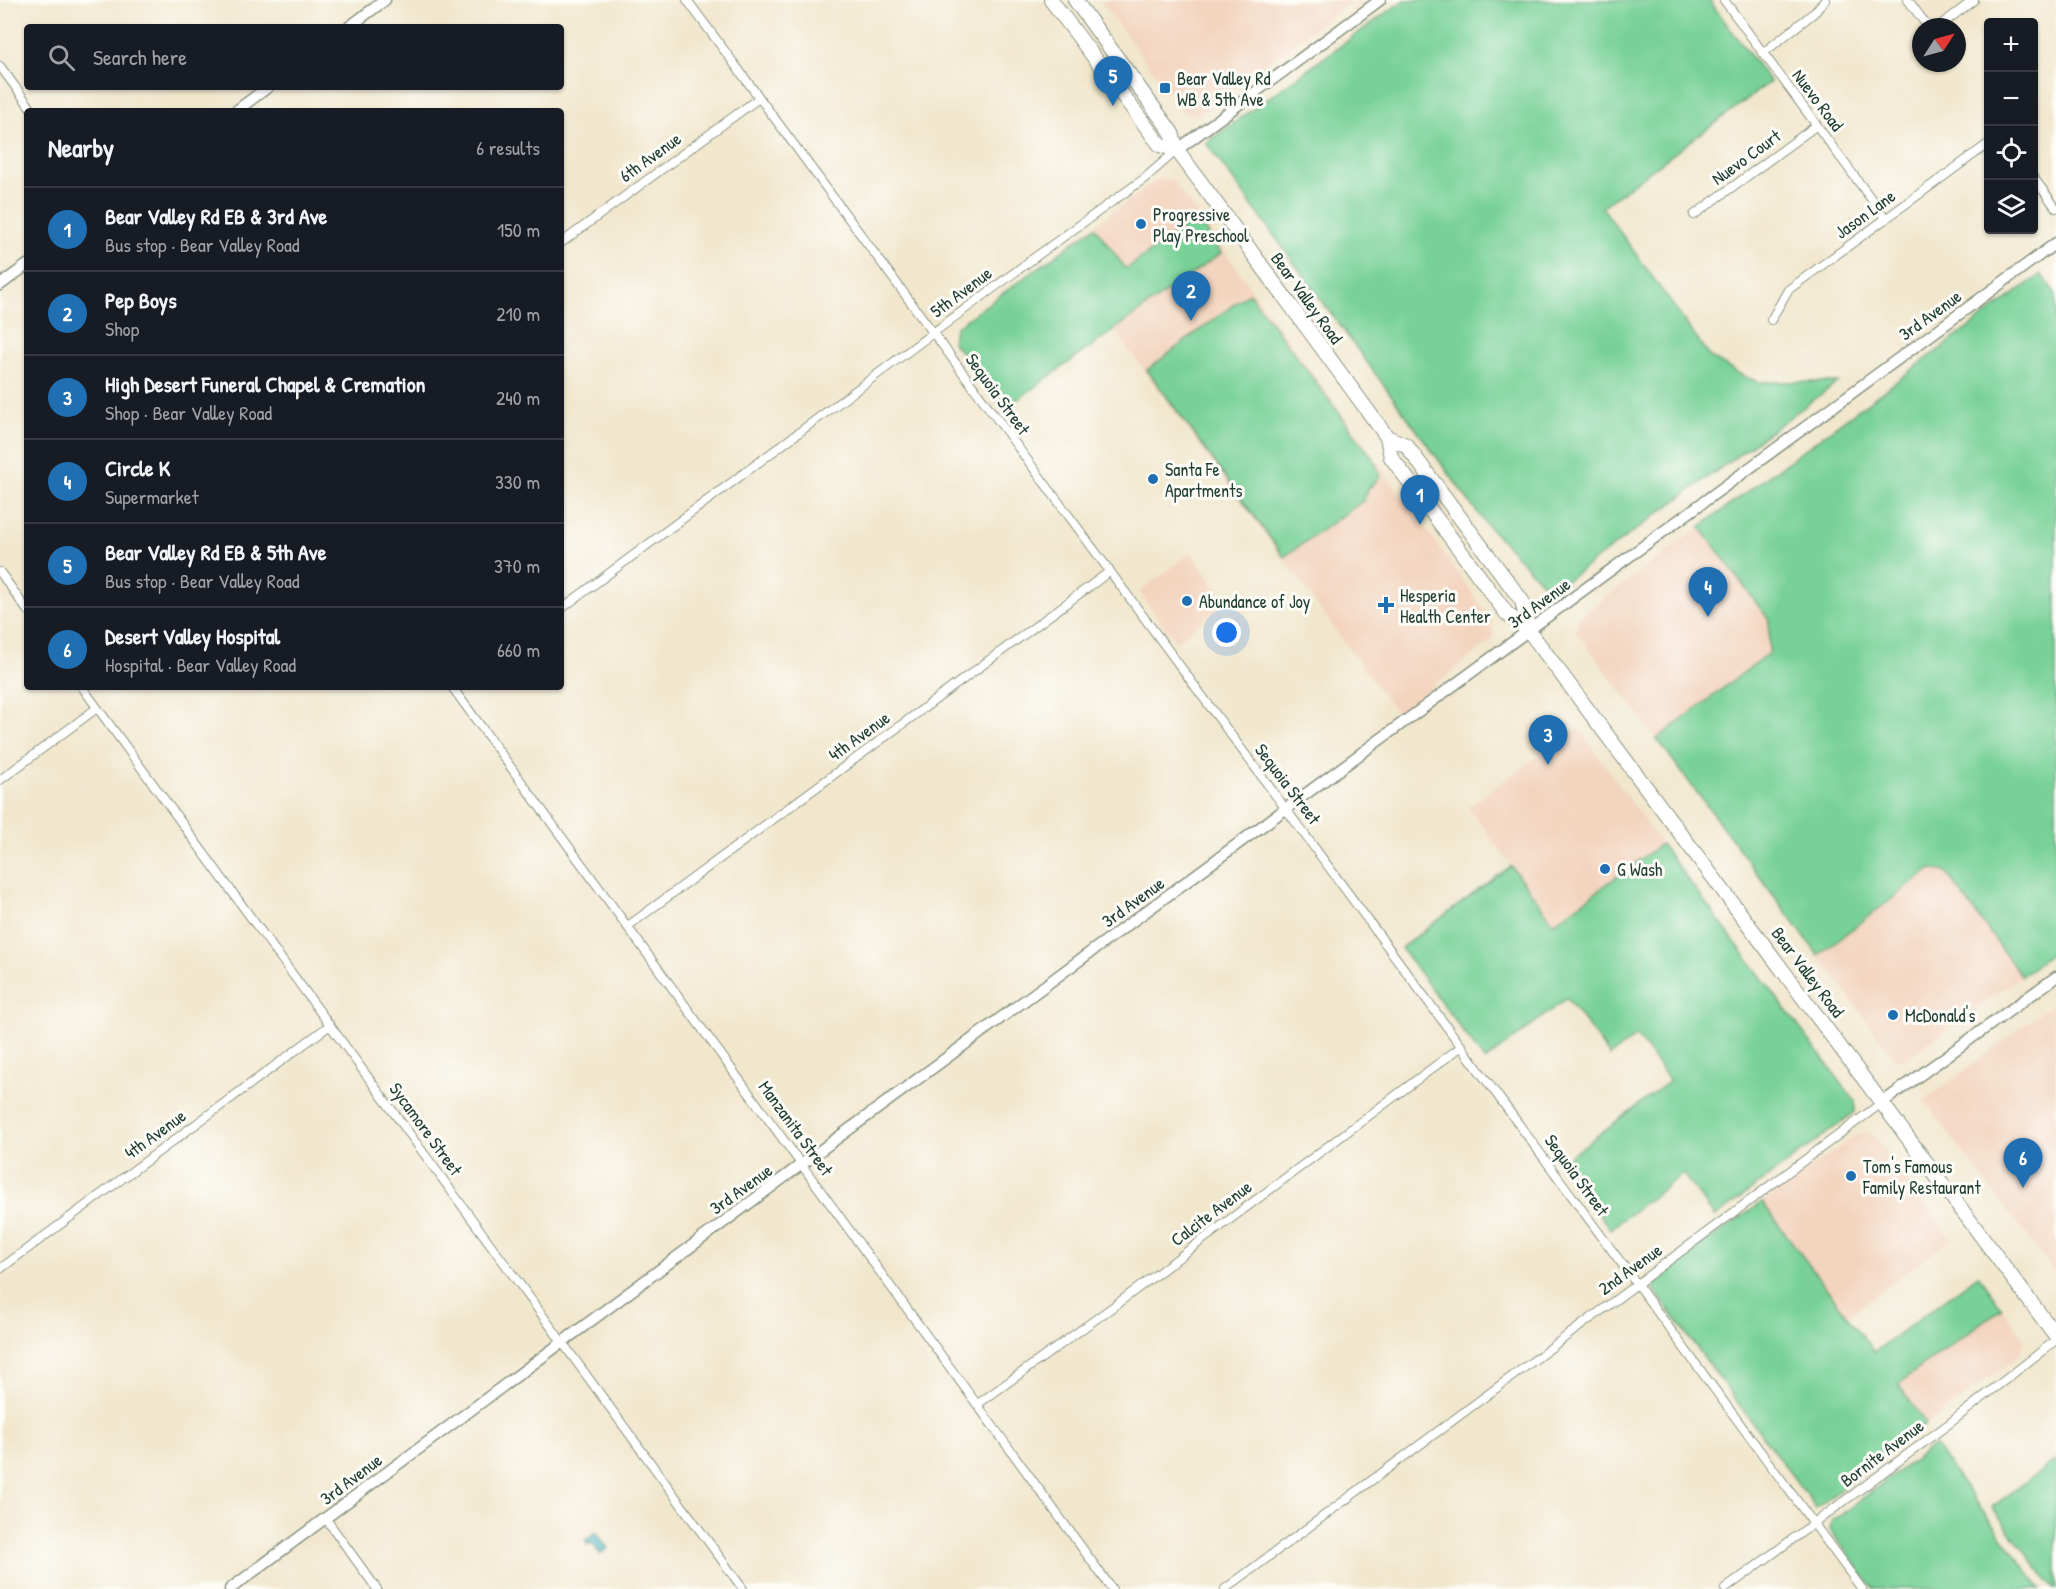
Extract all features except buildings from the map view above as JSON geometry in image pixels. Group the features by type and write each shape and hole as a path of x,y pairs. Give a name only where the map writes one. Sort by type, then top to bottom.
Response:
{"main road":[{"name":"Bear Valley Road","path":"1051,0 1160,145 1177,150"},
{"name":"Bear Valley Road","path":"1075,0 1172,133 1177,150 1387,438 1391,457 1507,614 1529,630 1883,1102 2056,1338"},
{"name":"Bear Valley Road","path":"1387,438 1406,445 1522,601 1529,630"}],"street":[{"path":"353,24 385,0"},
{"name":"Sequoia Street","path":"687,0 1862,1589"},
{"name":"5th Avenue","path":"564,607 1145,178 1177,150 1380,0"},
{"name":"Nuevo Road","path":"1724,0 1886,219"},
{"path":"1763,53 1815,12 1825,0"},
{"path":"1908,0 1921,18"},
{"path":"1950,18 1974,0"},
{"path":"0,66 31,108"},
{"path":"240,108 264,90"},
{"name":"6th Avenue","path":"564,241 759,98"},
{"name":"Nuevo Court","path":"1694,215 1816,125"},
{"name":"Jason Lane","path":"1771,320 1788,290 1984,148"},
{"path":"2035,180 2056,208"},
{"name":"3rd Avenue","path":"230,1589 802,1164 2056,243"},
{"path":"0,285 24,267"},
{"path":"0,572 24,606"},
{"name":"4th Avenue","path":"628,926 1109,572"},
{"name":"Sycamore Street","path":"84,690 743,1589"},
{"name":"Manzanita Street","path":"455,690 1112,1589"},
{"path":"0,780 97,708"},
{"name":"2nd Avenue","path":"1225,1589 1883,1102 2056,977"},
{"name":"4th Avenue","path":"0,1269 330,1025"},
{"name":"Calcite Avenue","path":"978,1404 1114,1306 1462,1046"},
{"name":"Bornite Avenue","path":"1725,1589 1950,1423 2056,1338"},
{"path":"326,1519 377,1589"}],"shaded area":[{"path":"1100,0 1352,0 1196,116 1184,113"},
{"path":"1171,178 1491,619 1493,639 1398,715 1057,252 1157,180"},
{"path":"1700,527 1770,620 1769,653 1657,739 1576,631 1579,617"},
{"path":"1191,553 1227,602 1176,642 1139,592"},
{"path":"1578,727 1661,844 1554,923 1468,807"},
{"path":"1931,869 1945,872 2021,976 1906,1059 1895,1059 1818,955"},
{"path":"2056,1001 2056,1274 1924,1101"},
{"path":"1866,1132 1875,1137 1951,1239 1847,1316 1762,1202 1857,1135"},
{"path":"2002,1308 2024,1338 2021,1354 1926,1424 1897,1384"}],"green space":[{"path":"1404,0 1709,0 1770,82 1602,207 1710,357 1758,382 1838,382 1551,592 1485,523 1206,143"},
{"path":"1197,218 1221,253 1004,409 952,341 956,327 1095,227 1126,269"},
{"path":"2041,274 2056,294 2056,950 2021,976 1946,872 1931,869 1818,955 1657,739 1769,653 1769,620 1700,527"},
{"path":"1249,293 1375,461 1380,477 1368,489 1364,500 1284,557 1147,370"},
{"path":"1661,844 1855,1101 1855,1112 1715,1217 1683,1174 1610,1229 1561,1163 1670,1081 1637,1036 1610,1056 1567,998 1485,1061 1401,948 1511,866 1554,923"},
{"path":"1762,1202 1874,1352 1978,1275 2002,1308 1898,1384 1926,1424 1816,1508 1654,1290 1656,1278"},
{"path":"1934,1445 2041,1589 1874,1589 1829,1529 1832,1521"},
{"path":"2056,1460 2056,1589 2053,1589 1992,1507"}],"water":[{"path":"596,1532 608,1548 600,1554 591,1542 588,1545 585,1541"}],"place":[{"name":"Bear Valley Rd WB & 5th Ave","path":"1165,88"},
{"name":"Bear Valley Rd EB & 5th Ave","path":"1113,106"},
{"name":"Progressive Play Preschool","path":"1141,224"},
{"name":"Pep Boys","path":"1191,321"},
{"name":"Santa Fe Apartments","path":"1153,479"},
{"name":"Bear Valley Rd EB & 3rd Ave","path":"1420,525"},
{"name":"Abundance of Joy","path":"1187,601"},
{"name":"Hesperia Health Center","path":"1386,605"},
{"name":"Circle K","path":"1708,617"},
{"name":"High Desert Funeral Chapel & Cremation","path":"1548,765"},
{"name":"G Wash","path":"1605,869"},
{"name":"McDonald's","path":"1893,1015"},
{"name":"Tom's Famous Family Restaurant","path":"1851,1176"},
{"name":"Desert Valley Hospital","path":"2023,1188"}]}
